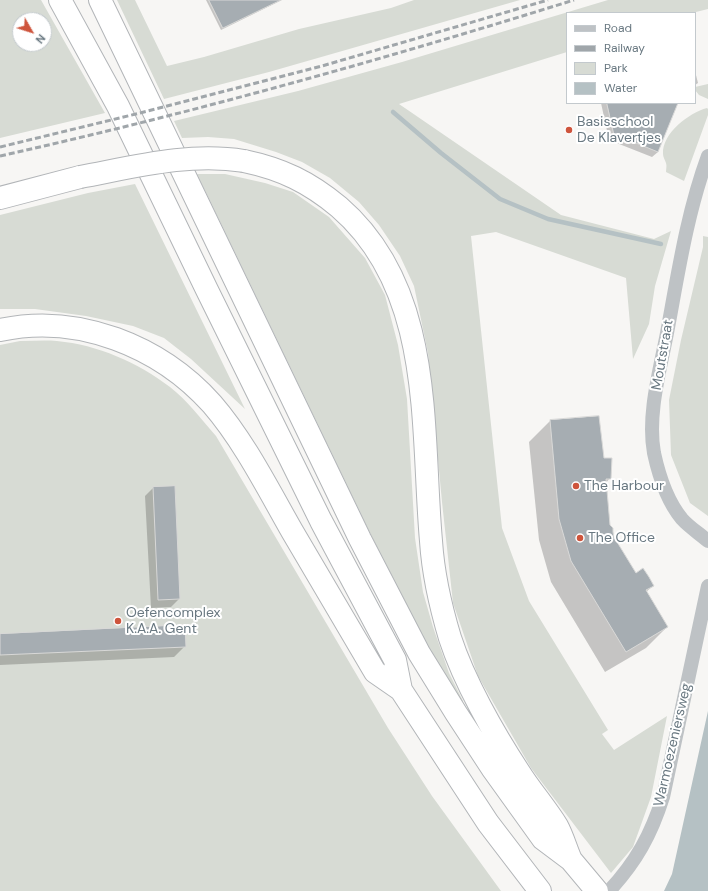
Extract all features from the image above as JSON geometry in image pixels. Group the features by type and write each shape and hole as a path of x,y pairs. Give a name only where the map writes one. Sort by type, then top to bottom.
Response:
{"highway":[{"path":"60,0 118,106 321,521 395,660 401,690 488,823 540,890"},
{"path":"100,0 356,532 416,646 456,713 492,768 542,839 571,860 597,891"},
{"path":"0,198 80,177 144,164 171,160 219,159 244,161 268,166 294,177 313,187 330,200 358,226 383,260 396,287 406,315 420,378 424,419 431,543 450,639 482,708 518,771 557,827 571,860"},
{"path":"0,330 15,326 50,324 93,331 121,340 150,355 185,378 212,404 235,435 375,672 401,690"}],"street":[{"name":"Moutstraat","path":"708,156 697,186 675,288 657,385 652,422 654,452 663,483 672,505 683,520 708,541"},
{"name":"Warmoezeniersweg","path":"609,891 623,876 642,847 654,823 663,797 708,586"}],"green space":[{"path":"0,0 41,0 48,12 12,12 12,52 52,52 52,19 105,113 0,138"},
{"path":"117,0 135,0 167,66 204,57 299,29 391,8 414,0 520,0 269,72 164,99"},
{"path":"608,0 708,0 708,9 696,12 568,12"},
{"path":"566,13 566,52 399,104 561,215 654,239 671,231 655,286 649,324 633,359 626,278 496,232 471,236 502,528 529,601 608,730 602,734 614,750 667,716 651,797 633,847 611,873 531,768 478,676 453,603 428,353 414,286 400,256 379,225 359,202 330,178 302,162 234,139 208,137 182,138 174,121 298,91 402,62"},
{"path":"708,84 708,99 699,95 696,91 696,87"},
{"path":"707,108 708,115 684,181 666,172 666,164 663,155 664,146 667,139 678,125 692,114"},
{"path":"197,174 225,174 265,183 293,192 329,217 365,258 385,295 398,345 407,399 415,538 423,592 449,673 463,701 460,702 430,652 370,533"},
{"path":"135,184 245,409 191,359 164,338 133,326 86,316 35,309 0,309 0,215 88,193"},
{"path":"703,236 708,237 708,516 690,503 671,455 669,400 681,340 703,247"},
{"name":"Oefencomplex K.A.A. Gent","path":"20,341 52,341 72,343 87,346 116,356 144,370 170,387 194,410 216,436 388,728 432,796 501,891 0,891 0,345"}],"water":[{"path":"708,711 708,891 664,891 672,874"}],"building":[{"path":"209,0 281,0 223,28"},
{"path":"607,104 678,104 658,152 614,134"},
{"path":"599,416 604,458 612,458 611,479 606,479 610,525 613,528 614,537 636,573 643,568 649,577 654,586 646,590 668,627 626,652 571,561 559,519 550,420"},
{"path":"175,486 180,599 158,600 153,487"},
{"path":"185,625 186,647 0,655 0,634"}],"waterway":[{"path":"393,112 441,153 500,199 548,219 661,244"}],"railway":[{"path":"0,147 322,66 548,0"},
{"path":"0,156 145,122 288,84 432,43 574,0"}],"place":[{"name":"Basisschool De Klavertjes","path":"569,130"},
{"name":"The Harbour","path":"576,486"},
{"name":"The Office","path":"580,538"},
{"name":"Oefencomplex K.A.A. Gent","path":"118,621"}]}
